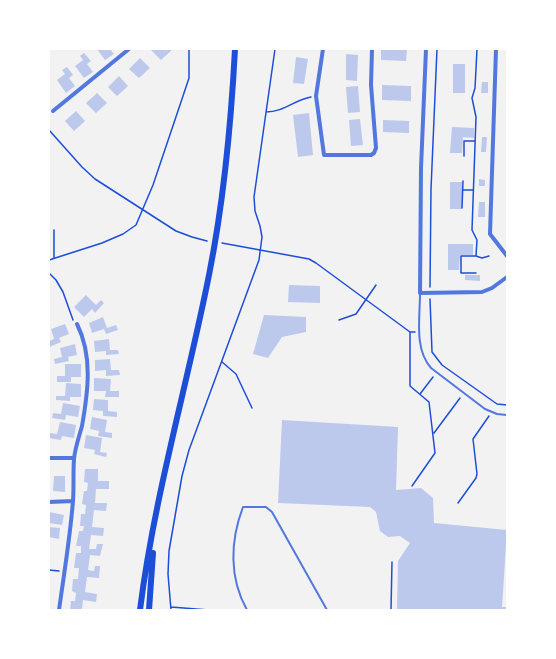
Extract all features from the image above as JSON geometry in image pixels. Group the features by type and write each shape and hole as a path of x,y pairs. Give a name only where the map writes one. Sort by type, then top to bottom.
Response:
{"main road":[{"path":"140,610 169,452 217,231 229,138 235,49"},
{"path":"149,610 155,524"}],"street":[{"path":"53,111 129,49"},
{"path":"323,49 316,96 324,155 374,153 376,148 371,84 372,49"},
{"path":"426,49 421,168 420,293 482,292 492,288 507,277"},
{"path":"496,49 490,234 507,256"},
{"path":"59,610 73,501 74,458 85,408 88,364 85,348 77,324"},
{"path":"49,458 74,458"},
{"path":"49,502 73,501"}],"lane":[{"path":"420,293 420,346 426,361 437,372 464,393 492,412 507,416"},
{"path":"247,610 238,592 235,581 234,535 243,508 266,507 272,512 327,610"}],"path":[{"path":"49,260 102,243 123,234 136,226 144,210 189,78 189,49"},
{"path":"209,610 171,609 168,562 182,476 189,450 259,260 262,237 255,211 254,197 275,49"},
{"path":"437,49 431,189 430,293 432,352 442,365 470,385 497,404 507,405"},
{"path":"476,256 477,240 472,230 476,117 472,98 475,88 477,49"},
{"path":"266,112 275,112 299,101 316,96"},
{"path":"49,130 82,167 95,179 176,230 192,237 209,241"},
{"path":"464,156 464,141 475,141"},
{"path":"462,208 463,181"},
{"path":"463,190 473,190"},
{"path":"54,230 54,258"},
{"path":"222,243 309,259 410,332 410,386 429,402 436,453 412,486"},
{"path":"476,274 461,273 461,256 476,256 482,258 489,256"},
{"path":"49,272 60,286 72,318 77,324"},
{"path":"339,320 356,314 376,285"},
{"path":"222,362 236,374 252,408"},
{"path":"420,394 442,365"},
{"path":"434,433 470,385"},
{"path":"458,503 476,478 477,474 473,439 497,404"},
{"path":"391,610 392,562"},
{"path":"49,570 65,571"}],"building":[{"path":"97,49 110,49 114,54 105,60"},
{"path":"381,49 407,49 406,61 381,60"},
{"path":"151,50 172,50 161,60"},
{"path":"84,53 91,61 87,64 93,72 84,78 75,66 83,60 80,56"},
{"path":"346,54 358,55 357,81 346,80"},
{"path":"296,57 308,59 304,84 293,83"},
{"path":"140,58 150,68 139,78 129,69"},
{"path":"453,64 465,64 465,93 453,93"},
{"path":"67,67 73,75 69,78 75,86 66,93 57,80 65,74 62,70"},
{"path":"119,76 128,86 117,96 108,87"},
{"path":"482,82 488,82 488,93 481,93"},
{"path":"382,85 411,86 411,101 382,100"},
{"path":"358,86 360,112 348,113 346,87"},
{"path":"97,93 107,103 96,113 86,103"},
{"path":"76,111 85,121 74,131 65,121"},
{"path":"309,113 313,155 298,157 293,115"},
{"path":"360,119 363,145 351,146 349,120"},
{"path":"383,120 409,121 409,133 383,132"},
{"path":"452,127 474,128 474,138 463,137 462,153 450,153"},
{"path":"482,137 487,137 486,152 481,152"},
{"path":"479,179 485,180 485,186 479,186"},
{"path":"450,182 462,182 462,209 450,209"},
{"path":"479,202 485,202 485,217 478,217"},
{"path":"448,244 473,244 473,255 460,255 459,270 448,270"},
{"path":"465,275 480,275 480,281 465,280"},
{"path":"289,285 320,286 320,303 288,302"},
{"path":"86,295 96,305 101,300 104,303 95,313 92,309 84,317 74,307"},
{"path":"264,315 306,317 306,332 282,337 268,358 253,354"},
{"path":"103,317 107,328 116,325 118,330 106,334 104,329 92,333 89,323"},
{"path":"65,324 69,334 59,338 61,342 49,347 49,341 54,339 51,329"},
{"path":"109,339 110,350 118,350 119,354 106,355 106,351 95,352 94,341"},
{"path":"75,344 77,355 68,357 69,361 55,364 54,359 62,357 60,348"},
{"path":"110,359 111,370 119,370 120,375 106,376 106,370 95,371 95,360"},
{"path":"65,364 81,364 81,377 71,377 71,382 57,382 57,376 65,376"},
{"path":"94,378 111,379 110,391 119,391 119,397 105,397 106,391 94,391"},
{"path":"66,383 81,384 81,397 70,397 70,401 56,400 56,396 65,396"},
{"path":"94,399 108,400 108,411 117,412 117,417 103,416 103,411 93,410"},
{"path":"63,403 80,406 78,417 66,415 65,420 52,418 53,413 61,414"},
{"path":"92,417 107,420 105,432 112,433 112,438 98,436 99,431 90,429"},
{"path":"282,420 398,427 396,490 421,488 433,498 434,523 507,530 502,607 507,607 507,610 397,610 398,561 410,543 400,536 388,537 380,531 376,512 370,507 278,503"},
{"path":"60,422 76,425 74,438 62,436 61,440 49,438 50,433 57,434"},
{"path":"86,435 102,438 100,452 107,453 106,457 94,454 95,450 84,448"},
{"path":"85,469 98,469 98,481 109,481 109,489 96,489 95,503 107,503 106,511 94,510 92,527 104,528 103,536 91,535 89,549 96,549 97,544 103,544 100,556 90,555 88,570 94,571 95,566 100,566 99,578 87,577 85,592 97,594 96,602 83,600 82,610 70,610 71,601 75,601 76,593 72,591 73,579 78,579 79,568 74,568 76,553 81,553 81,546 76,546 79,531 83,531 84,526 80,526 81,514 85,514 86,505 82,504 84,491 87,491 88,483 84,482"},
{"path":"54,476 65,476 65,492 53,491"},
{"path":"49,512 64,515 62,525 49,523"},
{"path":"49,527 60,528 59,539 49,537"}]}
